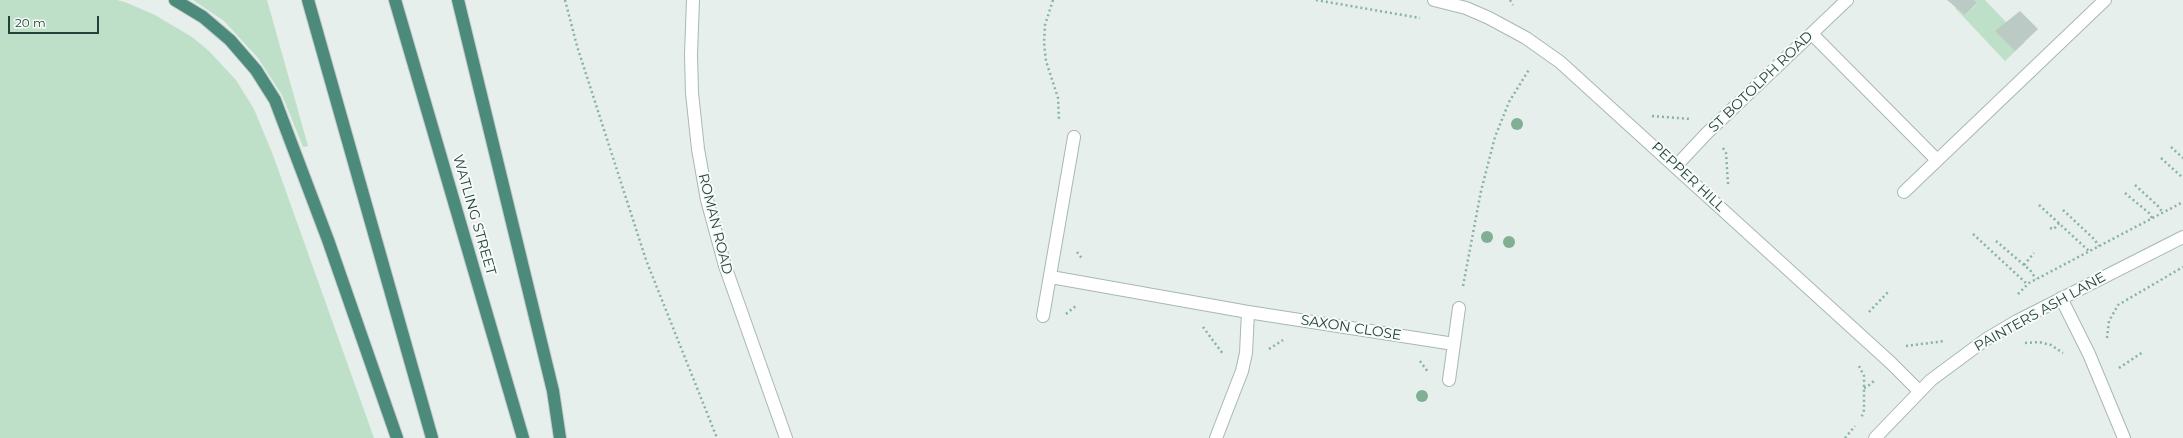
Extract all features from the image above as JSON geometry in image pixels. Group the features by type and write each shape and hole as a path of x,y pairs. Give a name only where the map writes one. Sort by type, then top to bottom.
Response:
{"highway":[{"path":"175,0 203,17 230,40 256,70 275,100 328,240 397,438"},
{"path":"308,0 432,438"},
{"name":"WATLING STREET","path":"395,0 523,438"},
{"path":"458,0 553,392 560,438"}],"street":[{"name":"ROMAN ROAD","path":"693,0 691,55 692,93 696,137 706,200 725,266 786,438"},
{"name":"PEPPER HILL","path":"1434,0 1468,4 1541,48 1580,79 1891,362 1919,391"},
{"name":"ST BOTOLPH ROAD","path":"1676,166 1707,133 1847,0"},
{"path":"1904,192 1936,159 2105,0"},
{"path":"1812,34 1936,159"},
{"path":"1043,316 1074,137"},
{"name":"PAINTERS ASH LANE","path":"1875,438 1919,391 1952,363 1985,340 2061,298 2183,237"},
{"name":"SAXON CLOSE","path":"1050,277 1248,312 1454,344"},
{"path":"2061,298 2089,354 2124,438"},
{"path":"1448,380 1459,308"},
{"path":"1216,438 1242,371 1246,354 1248,312"}],"path":[{"path":"565,0 577,46 646,260 717,438"},
{"path":"1053,0 1045,25 1044,52 1058,98 1059,134 1074,137"},
{"path":"1316,0 1424,19"},
{"path":"1510,0 1516,9"},
{"path":"1459,308 1494,137 1523,77 1532,65 1537,69"},
{"path":"1647,114 1690,118 1707,133 1726,152 1729,188"},
{"path":"2171,147 2183,158"},
{"path":"2161,158 2183,178"},
{"path":"2135,185 2158,206 2163,213"},
{"path":"2125,193 2149,213 2152,218"},
{"path":"2015,299 2027,284 2183,202"},
{"path":"2040,205 2089,251"},
{"path":"2063,210 2094,239 2099,246"},
{"path":"2050,228 2054,229 2059,223"},
{"path":"1973,234 2027,284"},
{"path":"1996,241 2024,265 2036,279"},
{"path":"2024,265 2034,253"},
{"path":"2107,344 2109,322 2118,305 2183,267"},
{"path":"1866,315 1889,291"},
{"path":"1064,316 1082,301"},
{"path":"1199,322 1226,359"},
{"path":"1900,343 1907,346 1950,340"},
{"path":"2022,344 2034,342 2044,343 2060,351 2066,356"},
{"path":"2118,372 2117,369 2124,366 2143,352"},
{"path":"1846,438 1862,418 1864,410 1863,372 1856,361"},
{"path":"1864,388 1874,381"}],"green space":[{"path":"0,0 117,0 125,2 155,15 192,37 209,51 236,80 254,109 273,155 374,438 0,438"},
{"path":"193,0 267,0 308,146 303,147 282,95 258,58 224,21"},
{"path":"1974,0 1985,0 2025,42 2005,61 1955,8 1957,6 1965,15 1977,4"}],"building":[{"path":"1947,0 1974,0 1977,3 1965,15"},
{"path":"2020,11 2038,29 2015,51 1995,31"}]}
